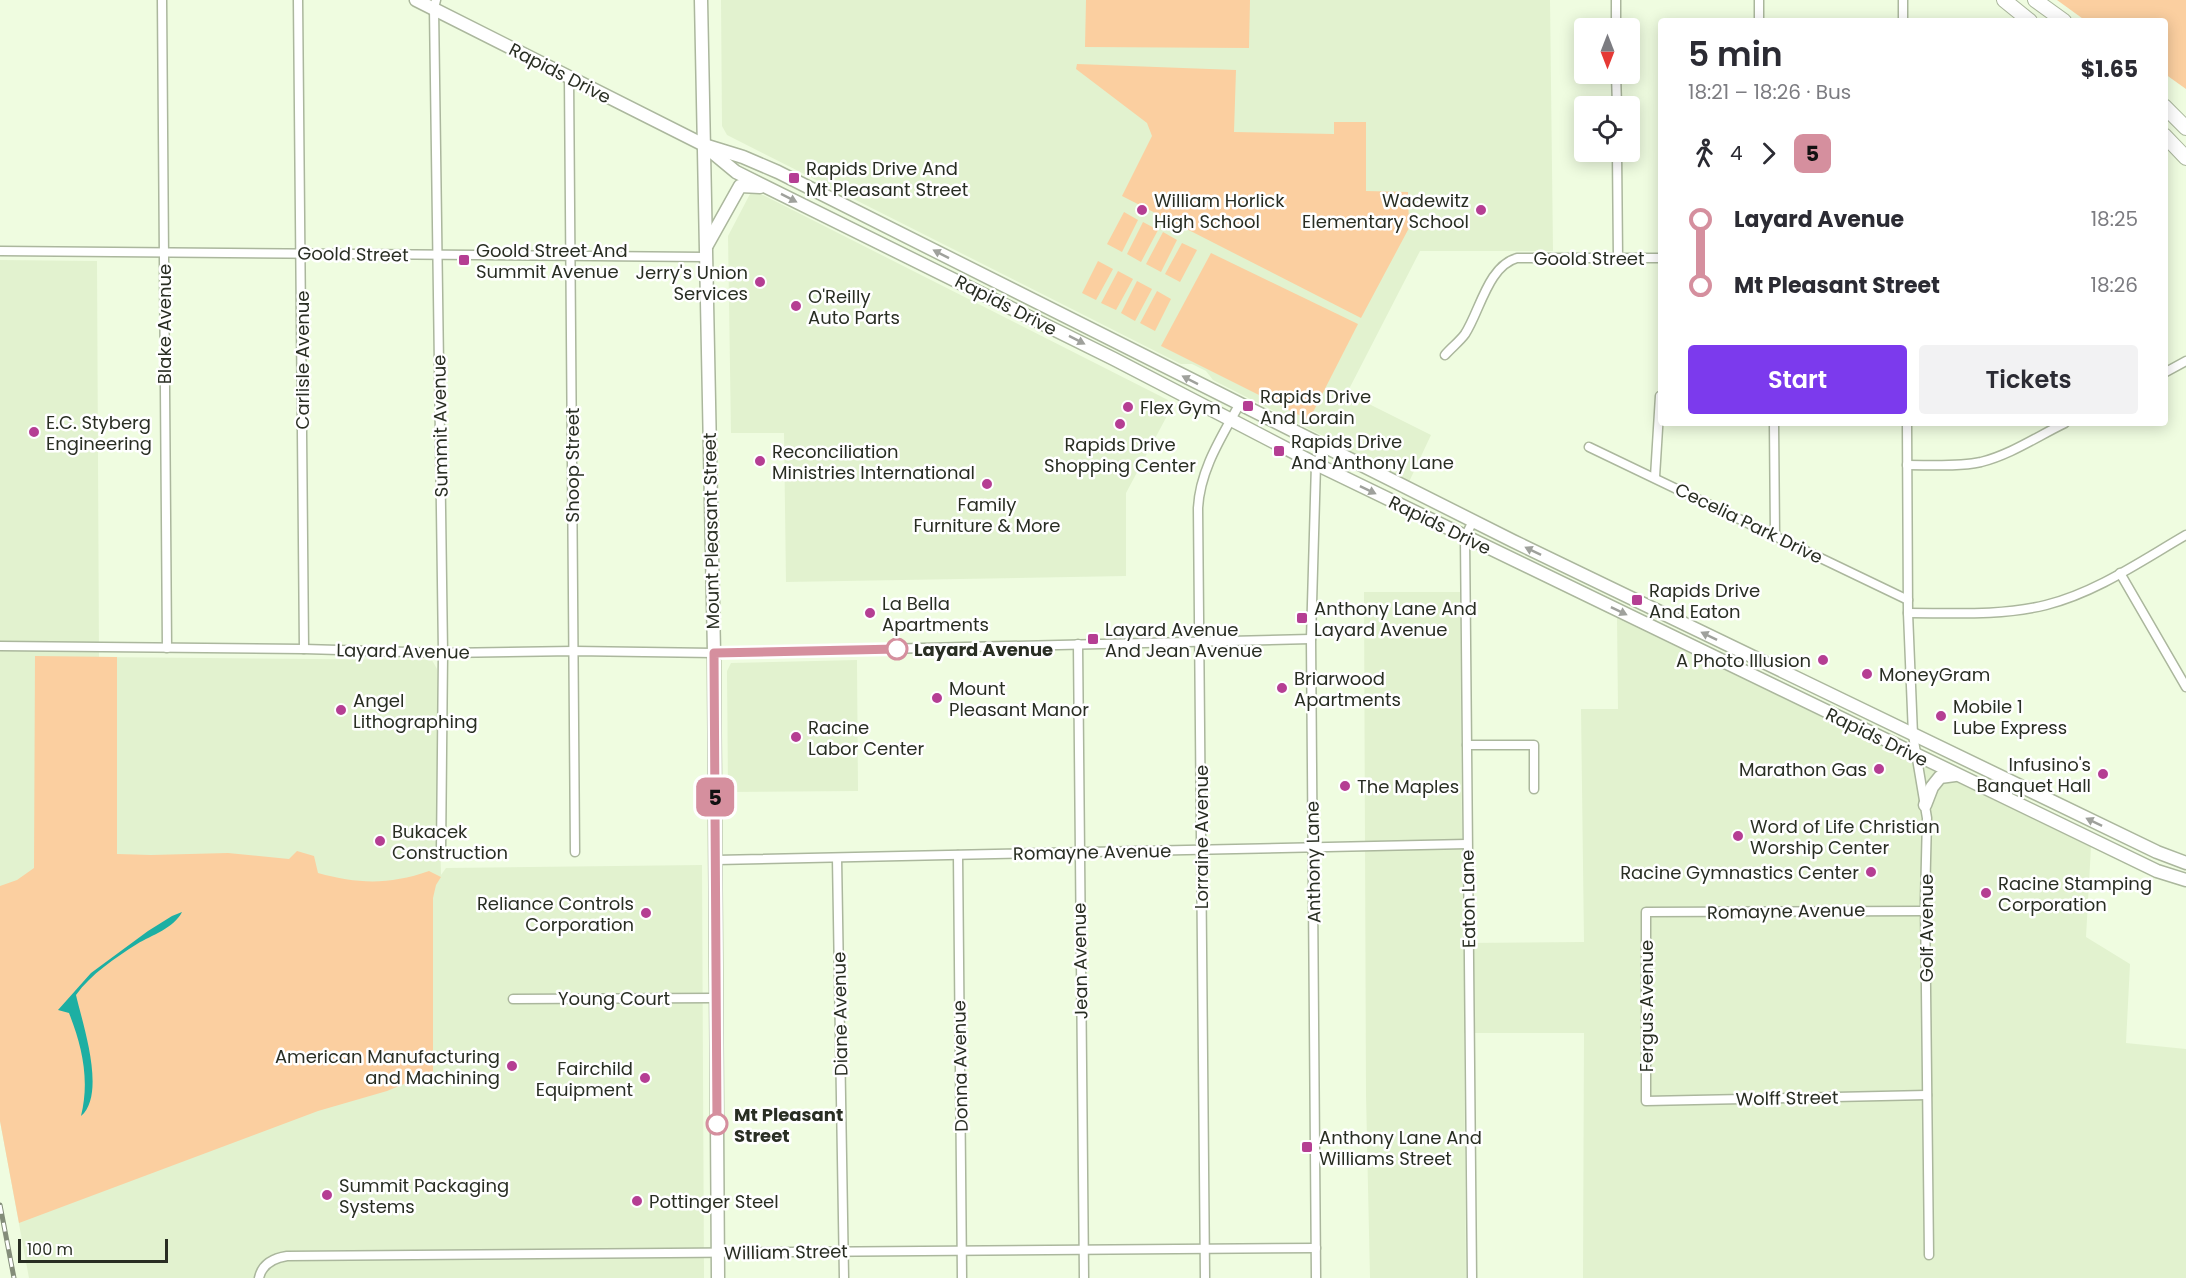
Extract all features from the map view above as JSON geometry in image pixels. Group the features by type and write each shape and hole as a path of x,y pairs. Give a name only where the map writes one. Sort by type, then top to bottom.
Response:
{"main road":[{"path":"2004,0 2026,18"},
{"path":"2035,0 2060,18"},
{"path":"2168,110 2186,128"},
{"path":"2168,139 2186,158"}],"street":[{"name":"Blake Avenue","path":"162,0 167,648"},
{"name":"Carlisle Avenue","path":"298,0 304,649"},
{"name":"Rapids Drive","path":"416,0 435,4 569,77 705,145 743,157 778,172 1239,405 1598,582 2122,836 2186,863"},
{"name":"Mount Pleasant Street","path":"701,0 714,653 718,1278"},
{"path":"1616,0 1616,18"},
{"path":"1759,0 1760,18"},
{"path":"1903,0 1903,18"},
{"name":"Summit Avenue","path":"435,4 443,653 441,852"},
{"name":"Shoop Street","path":"569,77 575,852"},
{"name":"Rapids Drive","path":"705,145 736,172 1094,349 1316,464 2186,885"},
{"path":"1617,162 1618,258"},
{"path":"706,251 741,186 770,188"},
{"name":"Goold Street","path":"0,251 570,256 706,251"},
{"name":"Goold Street","path":"1445,354 1464,335 1497,272 1510,260 1517,258 1658,258"},
{"path":"2168,371 2186,361"},
{"name":"Lorraine Avenue","path":"1205,1278 1199,495 1206,469 1239,405"},
{"path":"1655,477 1658,426"},
{"path":"1774,426 1775,536"},
{"name":"Golf Avenue","path":"1907,426 1908,613 1913,735 1927,818 1929,1255"},
{"path":"1907,465 1966,464 1983,461 2000,456 2059,426"},
{"name":"Cecelia Park Drive","path":"1589,447 1908,600"},
{"name":"Anthony Lane","path":"1316,1278 1311,639 1316,464 1325,448"},
{"name":"Eaton Lane","path":"1472,1278 1466,537 1473,521"},
{"path":"1908,613 2001,612 2026,609 2068,598 2092,588 2186,535"},
{"path":"2120,573 2186,687"},
{"path":"1591,598 1598,582"},
{"path":"1674,638 1681,622"},
{"name":"Layard Avenue","path":"0,646 304,649 443,653 574,651 714,653 1311,639"},
{"name":"Jean Avenue","path":"1078,644 1084,1278"},
{"path":"1750,675 1757,659"},
{"path":"1808,703 1817,688"},
{"path":"1841,719 1848,703"},
{"path":"1467,745 1534,745 1534,789"},
{"path":"1925,806 1932,787 1940,777 1955,775"},
{"path":"2032,811 2038,795"},
{"path":"2116,851 2122,836"},
{"name":"Romayne Avenue","path":"716,860 1467,843"},
{"name":"Donna Avenue","path":"958,855 962,1278"},
{"name":"Diane Avenue","path":"837,858 844,1278"},
{"path":"2157,871 2186,880"},
{"name":"Romayne Avenue","path":"1646,912 1926,911"},
{"name":"Fergus Avenue","path":"1646,912 1646,1101"},
{"name":"Young Court","path":"513,999 715,998"},
{"name":"Wolff Street","path":"1646,1101 1927,1095"},
{"name":"William Street","path":"260,1274 274,1258 287,1256 1316,1248"}],"shaded area":[{"name":"William Horlick High School","path":"721,0 1550,0 1553,251 1420,251 1347,393 1431,435 1408,484 1325,437 1213,380 1206,371 1192,364 1181,364 727,135 722,126"},
{"path":"1086,0 1250,0 1249,48 1085,47"},
{"path":"2057,0 2186,0 2186,89 2168,76 2168,18 2082,18"},
{"path":"1077,64 1236,70 1234,132 1334,134 1334,122 1366,122 1366,191 1408,192 1409,228 1361,318 1122,196 1152,136 1147,123 1076,69"},
{"name":"Rapids Drive Shopping Center","path":"750,194 761,194 1168,400 1164,412 1168,414 1126,493 1126,576 786,582 784,433 731,433 728,236"},
{"path":"1124,212 1138,220 1122,252 1107,244"},
{"path":"1143,222 1158,230 1141,262 1127,254"},
{"path":"1163,232 1177,240 1161,272 1146,264"},
{"path":"1182,243 1197,250 1180,282 1165,274"},
{"path":"1211,253 1358,324 1309,420 1161,346"},
{"path":"0,260 97,261 99,657 432,660 437,669 441,875 446,868 702,865 704,1278 29,1278 0,1121"},
{"path":"1098,261 1113,269 1096,300 1082,293"},
{"path":"1118,271 1133,279 1116,310 1101,303"},
{"path":"1137,281 1152,289 1135,321 1121,313"},
{"path":"1157,291 1171,299 1155,331 1140,323"},
{"path":"1364,592 1460,592 1463,943 1584,942 1581,709 1618,709 1617,618 2091,847 2086,937 2130,964 2126,1043 2186,1049 2186,1278 1583,1278 1584,1033 1464,1033 1466,1278 1370,1278 1366,1095"},
{"path":"35,656 117,657 117,854 228,853 289,859 297,851 314,856 318,873 347,879 387,881 429,871 441,877 436,885 433,898 433,1072 387,1091 318,1111 19,1223 0,1121 0,886 17,880 34,868"},
{"path":"857,660 858,791 728,792 727,671 731,663"}],"water":[{"path":"182,912 168,927 137,944 104,967 76,995 87,1039 92,1075 92,1092 88,1106 81,1116 85,1076 81,1051 69,1013 58,1010 91,973 148,931"}],"railway":[{"path":"0,1205 14,1278"}],"bus line":[{"name":"5","path":"717,1124 714,653 897,649"}],"place":[{"name":"Rapids Drive And Mt Pleasant Street","path":"794,178"},
{"name":"William Horlick High School","path":"1142,210"},
{"name":"Wadewitz Elementary School","path":"1481,210"},
{"name":"Goold Street And Summit Avenue","path":"464,260"},
{"name":"Jerry's Union Services","path":"760,282"},
{"name":"O'Reilly Auto Parts","path":"796,306"},
{"name":"Rapids Drive And Lorain","path":"1248,406"},
{"name":"Flex Gym","path":"1128,407"},
{"name":"Rapids Drive Shopping Center","path":"1120,424"},
{"name":"E.C. Styberg Engineering","path":"34,432"},
{"name":"Rapids Drive And Anthony Lane","path":"1279,451"},
{"name":"Reconciliation Ministries International","path":"760,461"},
{"name":"Family Furniture & More","path":"987,484"},
{"name":"Rapids Drive And Eaton","path":"1637,600"},
{"name":"La Bella Apartments","path":"870,613"},
{"name":"Anthony Lane And Layard Avenue","path":"1302,618"},
{"name":"Layard Avenue And Jean Avenue","path":"1093,639"},
{"name":"Layard Avenue","path":"897,649"},
{"name":"A Photo Illusion","path":"1823,660"},
{"name":"MoneyGram","path":"1867,674"},
{"name":"Briarwood Apartments","path":"1282,688"},
{"name":"Mount Pleasant Manor","path":"937,698"},
{"name":"Angel Lithographing","path":"341,710"},
{"name":"Mobile 1 Lube Express","path":"1941,716"},
{"name":"Racine Labor Center","path":"796,737"},
{"name":"Marathon Gas","path":"1879,769"},
{"name":"Infusino's Banquet Hall","path":"2103,774"},
{"name":"The Maples","path":"1345,786"},
{"name":"Word of Life Christian Worship Center","path":"1738,836"},
{"name":"Bukacek Construction","path":"380,841"},
{"name":"Racine Gymnastics Center","path":"1871,872"},
{"name":"Racine Stamping Corporation","path":"1986,893"},
{"name":"Reliance Controls Corporation","path":"646,913"},
{"name":"American Manufacturing and Machining","path":"512,1066"},
{"name":"Fairchild Equipment","path":"645,1078"},
{"name":"Mt Pleasant Street","path":"717,1124"},
{"name":"Anthony Lane And Williams Street","path":"1307,1147"},
{"name":"Summit Packaging Systems","path":"327,1195"},
{"name":"Pottinger Steel","path":"637,1201"}]}
